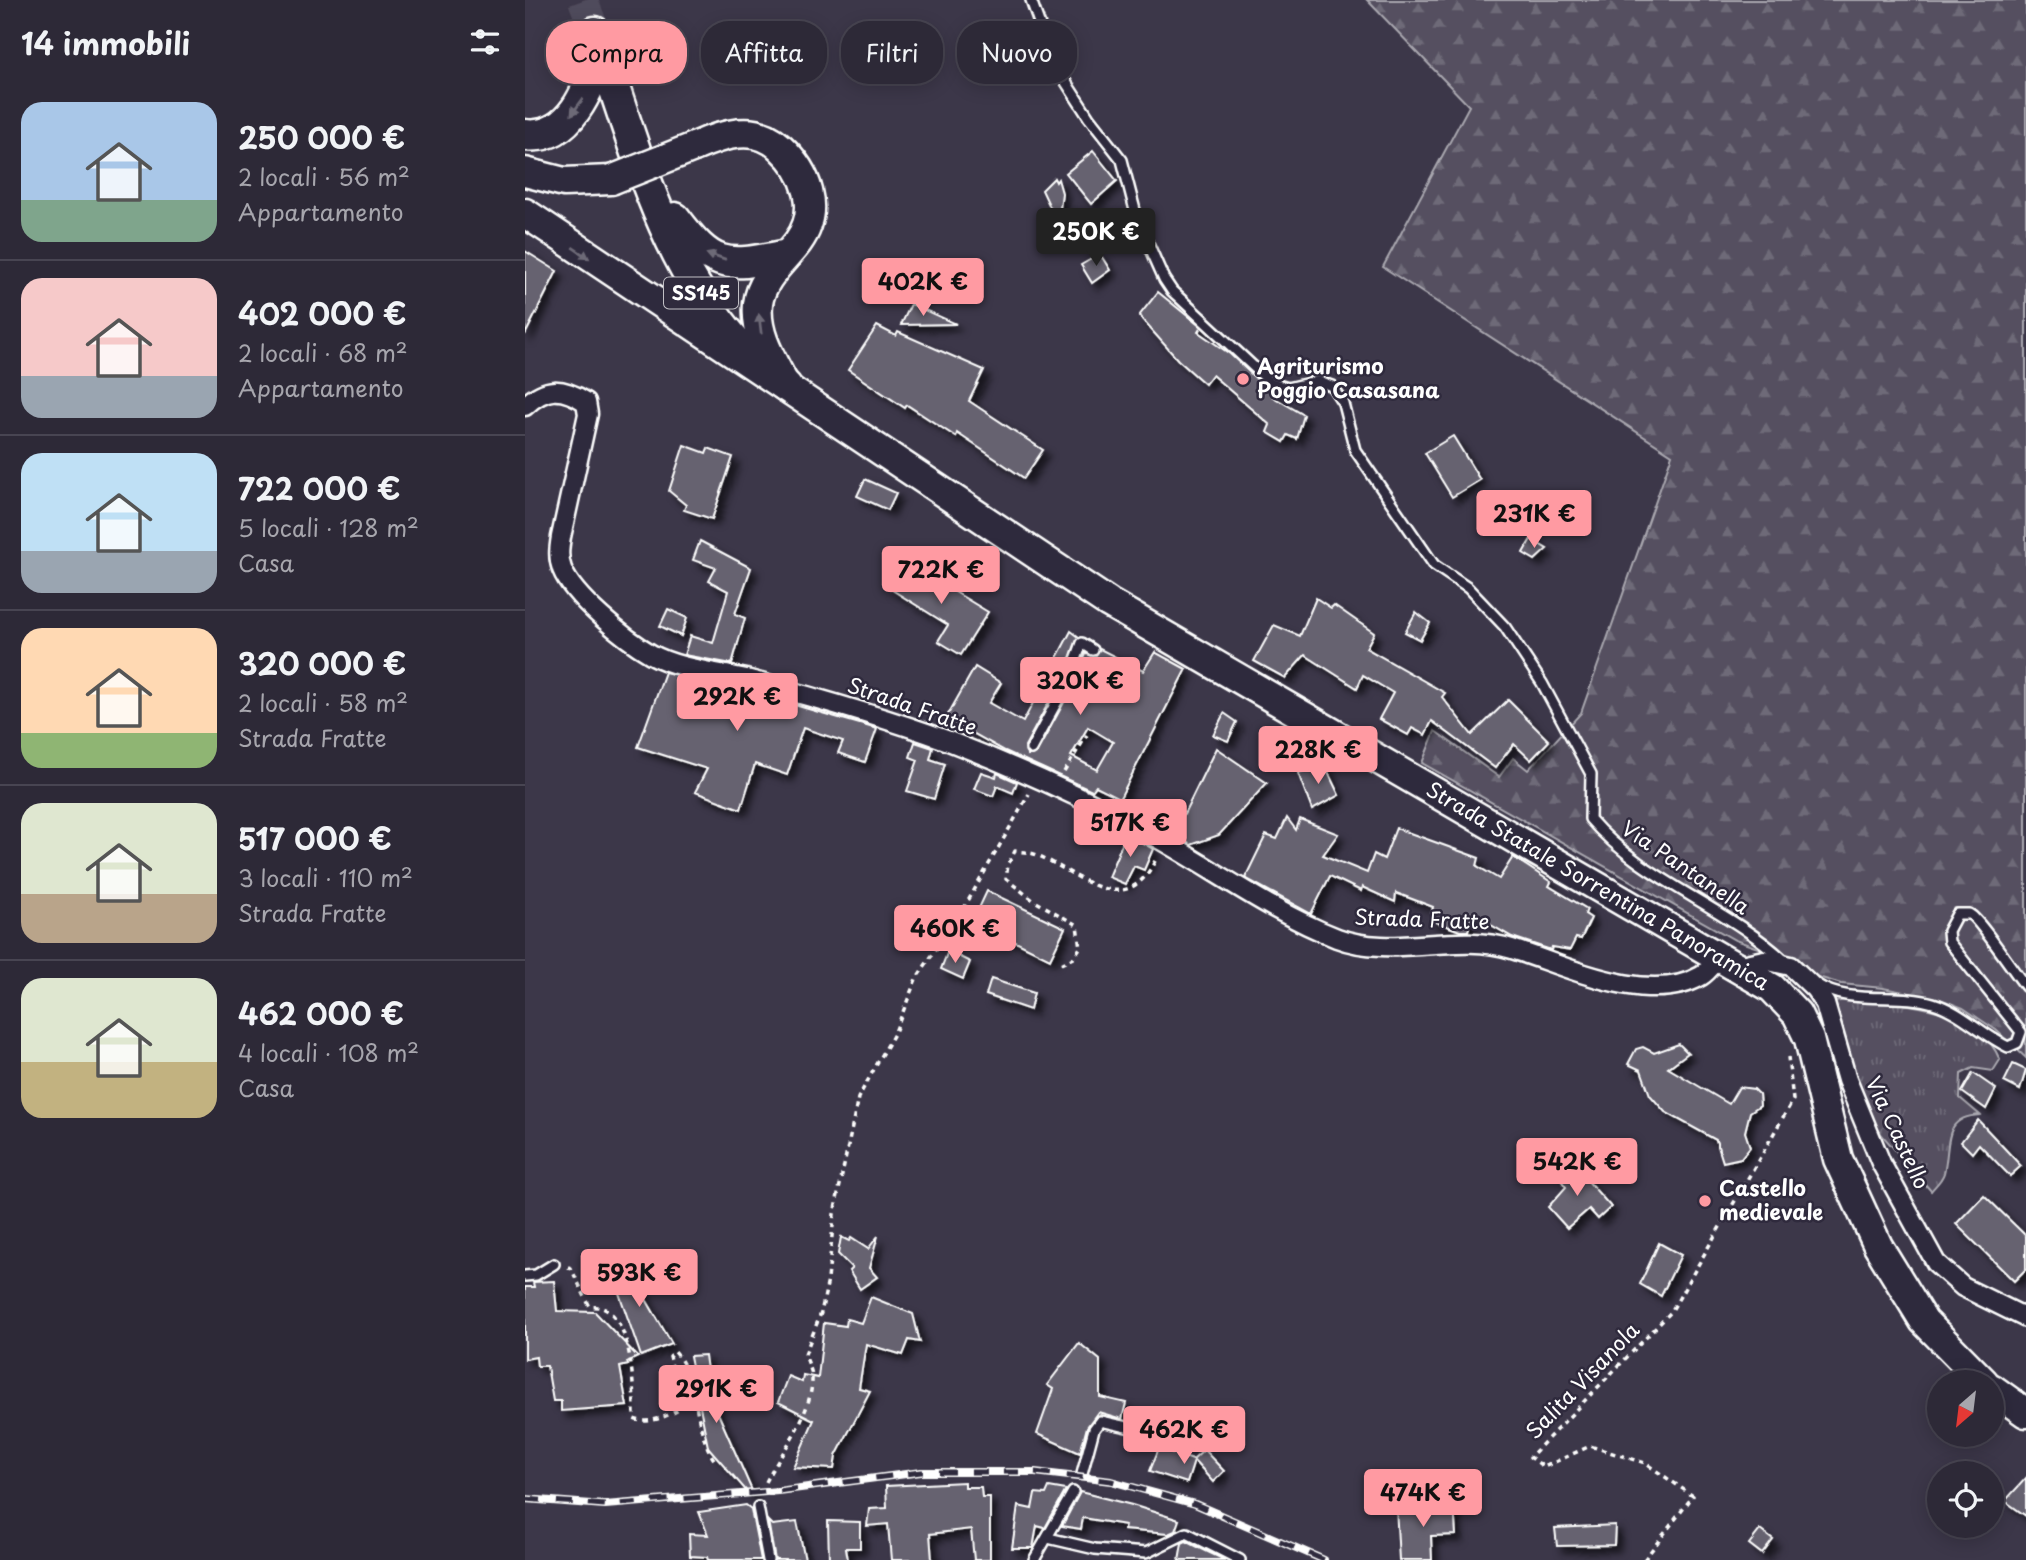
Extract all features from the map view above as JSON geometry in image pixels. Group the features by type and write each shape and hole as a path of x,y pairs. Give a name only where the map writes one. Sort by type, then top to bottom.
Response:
{"highway":[{"name":"SS145","path":"525,135 533,136 554,129 575,113 589,88 598,42 675,251 713,312 748,354 786,386"},
{"path":"646,178 699,250 717,260 746,264 783,256"}],"main road":[{"path":"525,172 565,182 611,180 731,133 754,134 776,143 793,160 807,183 811,202 808,224 797,243 783,256 758,302 763,343 786,386"},
{"name":"Strada Statale Sorrentina Panoramica","path":"525,213 639,292 786,386 1109,604 1772,988 1797,1014 1809,1039 1838,1159 1878,1246 1924,1321 1972,1370"},
{"path":"2004,1397 2026,1413"}],"street":[{"name":"Strada Fratte","path":"525,406 540,392 556,389 573,394 586,402 588,414 568,494 558,556 563,571 579,595 646,651 658,657 848,708 946,740 1056,786 1144,830 1290,916 1357,944 1428,945 1477,941 1512,948 1548,964 1626,985 1654,986 1687,982 1728,962"},
{"path":"1728,962 1764,960 1791,966"},
{"name":"Via Castello","path":"1791,966 1815,989 1825,1004 1847,1080 1881,1163 1936,1263 1963,1287 2026,1318"}],"lane":[{"name":"Via Pantanella","path":"1031,0 1053,62 1089,118 1122,160 1137,218 1173,291 1271,383 1288,388 1318,381 1332,386 1343,403 1356,450 1434,565 1468,588 1504,627 1542,683 1591,774 1590,819 1612,844 1744,929 1791,966"},
{"path":"1031,749 1068,681 1082,643 1093,650"},
{"path":"1791,966 1821,987 1841,994 1931,1003 1961,1015 1993,1040 2008,1047 2017,1043 2021,1032 1949,942 1951,922 1957,914 1969,914 1979,921 2001,957 2026,987"},
{"path":"525,1276 554,1265"},
{"path":"1082,1474 1094,1429 1100,1421 1131,1428"},
{"path":"1034,1560 1073,1492"},
{"path":"758,1507 768,1560"},
{"path":"1048,1538 1095,1549 1153,1552 1178,1535 1187,1533 1240,1560"},
{"path":"1092,1560 1095,1549"}],"path":[{"path":"1056,786 1087,735"},
{"path":"766,1482 800,1421 810,1392 812,1373 805,1354 821,1313 828,1280 834,1214 858,1098 895,1032 916,979 964,908 1037,778"},
{"path":"1062,964 1073,958 1080,948 1077,925 1033,900 1006,879 1007,865 1015,851 1035,854 1100,889 1124,889 1140,883 1151,870 1162,847"},
{"name":"Salita Visanola","path":"1644,1560 1693,1496 1645,1463 1590,1446 1544,1467 1530,1457 1671,1312 1793,1100"},
{"path":"554,1265 571,1268 590,1307 597,1306 607,1311 618,1325 633,1361 634,1419 640,1421 665,1417 681,1409 682,1399 670,1357 675,1352 680,1358 704,1445 715,1461"}],"green space":[{"path":"1367,0 2026,0 2026,1058 1996,1030 1963,1008 1940,999 1883,988 1841,984 1815,976 1798,962 1735,940 1422,763 1435,731 1499,777 1513,758 1528,770 1581,713 1672,455 1383,267 1469,106"},
{"path":"1851,999 1914,1006 1956,1018 1974,1028 1989,1042 2000,1060 1993,1071 1973,1068 1961,1074 1960,1098 1980,1115 1959,1121 1953,1127 1944,1173 1931,1191 1882,1135 1858,1099 1833,1005 1835,1002"}],"building":[{"path":"1093,151 1117,181 1091,204 1066,173"},
{"path":"1054,178 1056,182 1058,179 1062,193 1058,224 1042,190"},
{"path":"525,251 557,271 525,335"},
{"path":"1100,254 1110,270 1092,283 1081,265"},
{"path":"1158,292 1201,327 1198,332 1230,354 1266,388 1276,392 1273,397 1304,415 1297,439 1288,435 1284,442 1267,432 1270,425 1212,375 1205,384 1178,360 1139,316"},
{"path":"911,304 956,324 901,325"},
{"path":"877,326 896,336 898,332 984,370 969,401 1043,450 1024,478 957,433 956,437 907,405 905,408 848,370"},
{"path":"1453,436 1480,480 1452,497 1425,453"},
{"path":"684,445 706,453 708,448 733,457 712,519 684,510 686,505 669,491"},
{"path":"865,479 896,493 888,510 857,496"},
{"path":"1531,539 1547,549 1535,560 1523,553"},
{"path":"700,541 751,568 735,614 745,618 732,664 684,655 690,636 713,643 728,591 709,581 716,568 693,560"},
{"path":"904,561 988,612 961,655 938,641 948,625 889,588"},
{"path":"1316,598 1331,608 1334,605 1374,633 1366,648 1445,693 1442,697 1472,735 1508,700 1549,741 1531,760 1514,744 1495,768 1432,721 1425,735 1412,728 1408,735 1379,719 1393,693 1363,675 1357,688 1305,655 1285,678 1254,661 1274,625 1300,636"},
{"path":"668,609 687,618 681,636 660,626"},
{"path":"1416,612 1430,623 1420,640 1405,632"},
{"path":"1071,631 1079,637 1062,678 1025,746 1028,755 1037,752 1074,684 1086,654 1096,656 1100,649 1143,671 1155,652 1186,669 1120,798 1096,786 1092,791 1005,751 946,718 975,667 1001,683 989,703 1023,722","holes":["1088,727 1113,742 1097,770 1071,756"]},
{"path":"665,672 743,690 877,729 865,762 838,753 843,741 803,728 787,775 755,764 741,809 695,792 707,769 638,747"},
{"path":"1224,713 1237,722 1228,741 1213,735"},
{"path":"915,742 933,748 930,759 945,764 934,799 907,791 918,760 910,757"},
{"path":"1216,748 1267,783 1219,835 1191,845 1174,834"},
{"path":"1324,764 1339,795 1312,810 1298,773"},
{"path":"981,772 996,777 997,773 1017,782 1013,793 997,786 993,796 974,789"},
{"path":"1287,818 1296,830 1300,819 1338,834 1323,855 1367,873 1374,854 1384,859 1396,828 1479,858 1477,866 1499,879 1513,857 1551,882 1549,886 1587,909 1585,914 1591,918 1581,939 1576,938 1570,950 1552,947 1551,950 1512,937 1472,914 1468,931 1460,931 1430,920 1433,907 1396,893 1395,902 1362,887 1361,891 1330,876 1311,914 1245,878 1266,835 1277,839"},
{"path":"1126,834 1153,849 1144,870 1134,866 1125,884 1108,877"},
{"path":"987,891 1065,928 1050,959 973,921"},
{"path":"948,951 970,962 963,979 941,969"},
{"path":"991,979 1034,993 1030,1010 986,995"},
{"name":"Castello medievale","path":"1679,1044 1688,1053 1668,1068 1729,1104 1739,1087 1754,1089 1759,1094 1760,1105 1750,1112 1745,1132 1750,1147 1741,1158 1723,1162 1716,1140 1665,1112 1650,1095 1641,1070 1628,1064 1636,1049 1643,1047 1654,1053"},
{"path":"2013,1064 2026,1070 2020,1090 2004,1082"},
{"path":"1973,1073 1996,1089 1986,1109 1962,1092"},
{"path":"1978,1120 2021,1166 2010,1176 1979,1144 1972,1153 1961,1142"},
{"path":"1571,1162 1611,1207 1598,1219 1589,1209 1567,1228 1548,1207 1566,1187 1557,1175"},
{"path":"1984,1195 2026,1236 2026,1269 2014,1281 1956,1224"},
{"path":"878,1236 869,1268 877,1277 860,1289 849,1271 852,1268 838,1254 841,1237 849,1241 851,1238 868,1249"},
{"path":"1659,1243 1681,1255 1661,1296 1640,1284"},
{"path":"632,1256 640,1289 672,1344 641,1356 619,1293 614,1258"},
{"path":"554,1281 557,1311 595,1312 638,1357 627,1362 628,1365 620,1367 627,1406 561,1411 561,1401 553,1401 547,1366 537,1366 536,1357 525,1359 525,1287 534,1287 533,1282"},
{"path":"871,1297 913,1314 920,1342 909,1340 903,1355 866,1344 859,1388 870,1391 836,1456 834,1469 793,1467 814,1420 778,1402 788,1376 802,1382 803,1375 818,1378 824,1323 846,1326 847,1319 861,1323"},
{"path":"1079,1343 1100,1360 1100,1397 1126,1403 1122,1419 1098,1412 1087,1427 1080,1453 1037,1434 1053,1389 1047,1385"},
{"path":"705,1355 710,1395 753,1493 750,1495 708,1447 690,1356"},
{"path":"1159,1448 1193,1460 1204,1450 1224,1471 1213,1482 1194,1461 1187,1483 1150,1471"},
{"path":"2026,1478 2026,1516 2005,1501"},
{"path":"964,1482 964,1487 981,1487 982,1497 990,1497 990,1560 974,1560 971,1529 930,1534 932,1560 891,1560 888,1524 867,1526 869,1509 887,1508 886,1486"},
{"path":"1049,1487 1066,1490 1045,1528 1037,1526 1033,1548 1012,1548 1018,1506 1032,1509 1035,1493 1046,1494"},
{"path":"1080,1492 1179,1520 1175,1531 1168,1534 1124,1530 1125,1525 1083,1518 1081,1529 1062,1526"},
{"path":"1454,1504 1456,1535 1431,1536 1432,1560 1399,1560 1396,1507"},
{"path":"746,1505 751,1509 761,1560 708,1560 707,1557 690,1556 689,1534 708,1535 699,1512"},
{"path":"768,1521 772,1525 797,1522 805,1560 775,1560"},
{"path":"828,1521 860,1522 860,1548 846,1548 848,1560 829,1560"},
{"path":"1615,1525 1614,1545 1557,1546 1555,1528"},
{"path":"1760,1530 1773,1540 1762,1554 1749,1544"},
{"path":"1186,1541 1225,1560 1179,1560 1182,1543"}],"tunnel":[{"path":"583,0 591,21"}],"railway":[{"path":"525,1499 605,1505 778,1491 921,1472 1035,1472 1111,1481 1195,1504 1324,1560"}],"place":[{"name":"Agriturismo Poggio Casasana","path":"1243,379"},
{"name":"Castello medievale","path":"1705,1201"}]}
